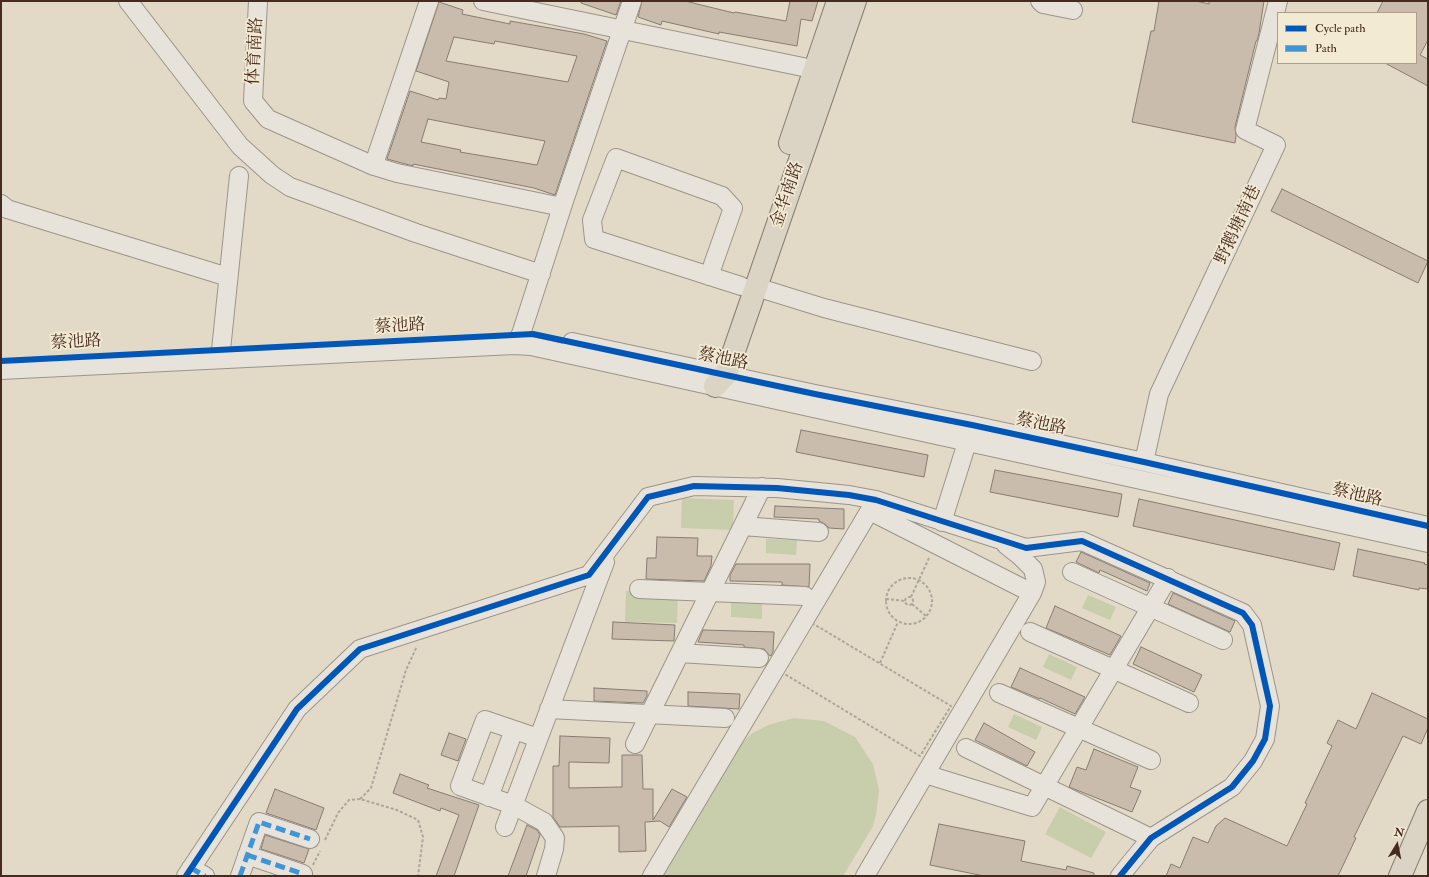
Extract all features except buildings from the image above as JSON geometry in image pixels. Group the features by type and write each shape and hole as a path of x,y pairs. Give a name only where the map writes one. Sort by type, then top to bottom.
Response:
{"main road":[{"name":"金华南路","path":"822,72 838,1"},
{"name":"金华南路","path":"717,377 822,72 855,1"},
{"path":"1400,876 1428,811"},
{"path":"1416,876 1428,848"}],"street":[{"path":"128,1 240,146 272,175 290,188 416,233 541,274"},
{"name":"体育南路","path":"256,100 258,1"},
{"name":"体育南路","path":"256,100 264,1"},
{"path":"375,161 429,1"},
{"path":"483,1 822,72"},
{"path":"518,340 632,1"},
{"path":"1040,1 1043,4 1073,10"},
{"name":"野鹅塘南巷","path":"1144,462 1159,394 1276,145 1245,130 1278,1"},
{"path":"256,100 268,119 374,166 397,173 563,204"},
{"path":"256,100 271,116 308,134 375,161 396,168 563,204"},
{"path":"709,276 733,208 722,196 616,158 592,220 594,239 709,276 824,308 1032,361"},
{"path":"221,354 238,176"},
{"path":"1,204 7,209 228,277"},
{"name":"蔡池路","path":"1,361 221,354 518,340 531,346 717,377 970,433 1428,543"},
{"name":"蔡池路","path":"1,370 221,354"},
{"path":"942,522 970,433"},
{"name":"蔡池路","path":"970,433 1144,462 1428,526"},
{"path":"194,873 297,709 360,649 589,575 648,497 694,486 762,487 849,494 873,506 936,544 1032,593"},
{"path":"636,744 762,487"},
{"path":"873,506 942,522 1026,548 1082,541 1243,612 1252,625 1270,706 1265,739 1253,761 1232,787 1151,838 1120,876"},
{"path":"652,876 873,506"},
{"path":"743,526 820,532"},
{"path":"865,876 1032,593 1036,582 1033,569 1020,556 999,540"},
{"path":"505,827 597,586 610,548"},
{"path":"1072,572 1223,640"},
{"path":"925,774 1032,807 1168,578"},
{"path":"639,589 805,596"},
{"path":"1030,632 1189,703"},
{"path":"680,654 759,658"},
{"path":"999,692 1151,760"},
{"path":"550,708 725,718"},
{"path":"538,738 485,720 460,786 513,805 544,822 555,838 554,849 546,876"},
{"path":"489,797 514,730"},
{"path":"966,748 1151,838"},
{"path":"240,876 259,822 310,839"},
{"path":"247,855 308,869"}],"path":[{"path":"912,604 913,600 911,597 936,544"},
{"path":"911,578 918,580 925,584 932,597 930,612 920,622 905,624 898,622 887,611 886,595 896,582 911,578"},
{"path":"905,601 907,597 911,597"},
{"path":"886,599 905,601 908,605 912,604 927,616"},
{"path":"880,664 898,622"},
{"path":"812,623 880,664 951,706 920,756 783,673 812,623"},
{"path":"360,799 371,788 406,670 417,646 422,642"},
{"path":"308,869 338,813 349,800 360,799 397,810 418,820 423,837 418,876"}],"green space":[{"path":"682,498 734,500 733,530 681,528"},
{"path":"766,539 797,540 796,555 766,553"},
{"path":"626,591 678,593 677,623 625,622"},
{"path":"1088,595 1116,607 1110,620 1082,608"},
{"path":"731,603 762,604 762,619 731,617"},
{"path":"1049,654 1077,667 1071,680 1043,667"},
{"path":"1014,714 1042,727 1036,740 1008,727"},
{"path":"794,718 824,721 855,737 873,764 879,790 876,815 873,826 843,876 662,876 738,747 751,734 768,725"},
{"path":"1060,807 1106,832 1091,858 1045,834"}],"marked path":[{"path":"240,876 259,822 310,839"},
{"path":"247,855 303,874"},
{"path":"191,868 205,876"}],"cycle path":[{"path":"1,361 533,334 815,394 972,425 1428,526"},
{"path":"186,876 297,709 360,649 589,575 648,497 694,486 777,488 849,495 876,500 1026,548 1082,541 1243,613 1252,625 1270,706 1265,739 1253,761 1232,787 1151,838 1120,876"}]}
